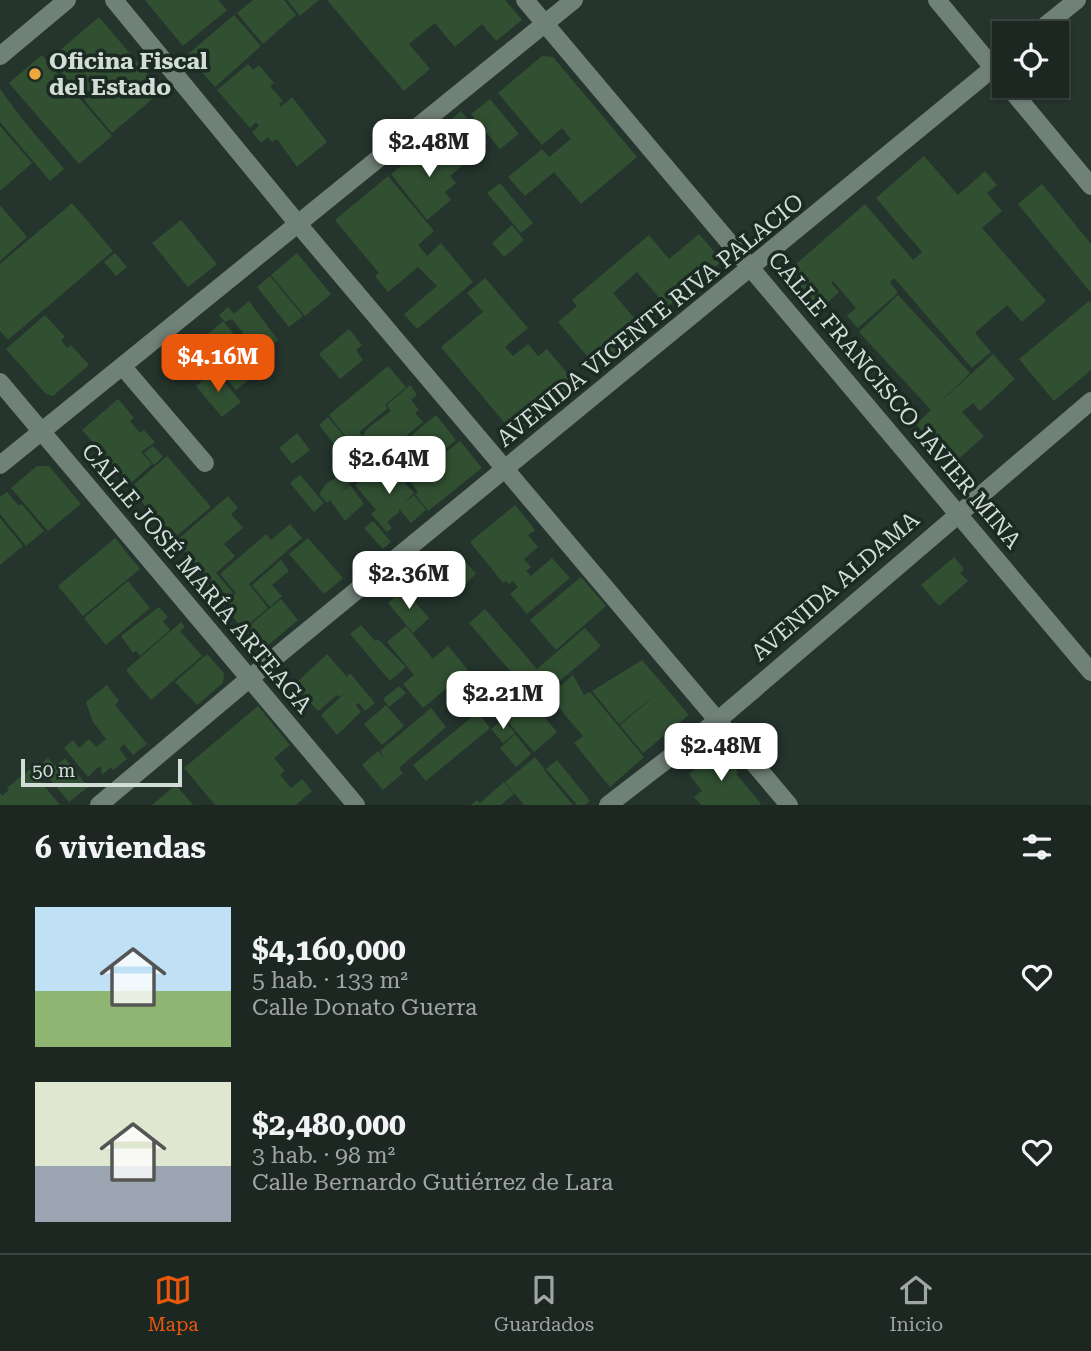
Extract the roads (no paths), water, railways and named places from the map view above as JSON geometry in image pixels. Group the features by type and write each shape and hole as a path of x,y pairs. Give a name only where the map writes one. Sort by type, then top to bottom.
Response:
{"street":[{"path":"0,56 67,0"},
{"path":"114,0 298,224 789,805"},
{"name":"CALLE FRANCISCO JAVIER MINA","path":"526,0 1091,672"},
{"path":"0,465 574,0"},
{"path":"937,0 992,60"},
{"path":"1051,21 1077,0"},
{"name":"AVENIDA VICENTE RIVA PALACIO","path":"99,805 250,677 752,268 992,77"},
{"path":"1018,98 1091,186"},
{"path":"123,367 205,463"},
{"name":"CALLE JOSÉ MARÍA ARTEAGA","path":"0,382 356,805"},
{"name":"AVENIDA ALDAMA","path":"608,805 717,721 1091,401"}],"place":[{"name":"Oficina Fiscal del Estado","path":"35,74"}]}
